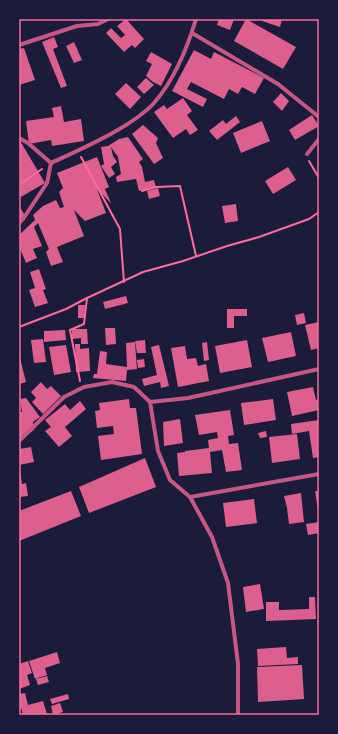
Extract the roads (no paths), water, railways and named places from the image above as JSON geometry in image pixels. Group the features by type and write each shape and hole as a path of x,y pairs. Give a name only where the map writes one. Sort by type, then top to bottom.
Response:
{"street":[{"path":"19,45 76,26 98,24 108,19"},
{"path":"51,163 130,123 154,103 176,71 192,33 196,19"},
{"path":"192,33 278,84 319,117"},
{"path":"19,138 28,143 51,163"},
{"path":"307,154 319,139"},
{"path":"19,223 47,183 51,163"},
{"path":"150,402 188,398 319,368"},
{"path":"19,441 64,397 84,387 112,382 134,387 150,402 158,450 170,480 190,497 212,536 228,583 238,664 238,715"},
{"path":"190,497 319,474"}]}
